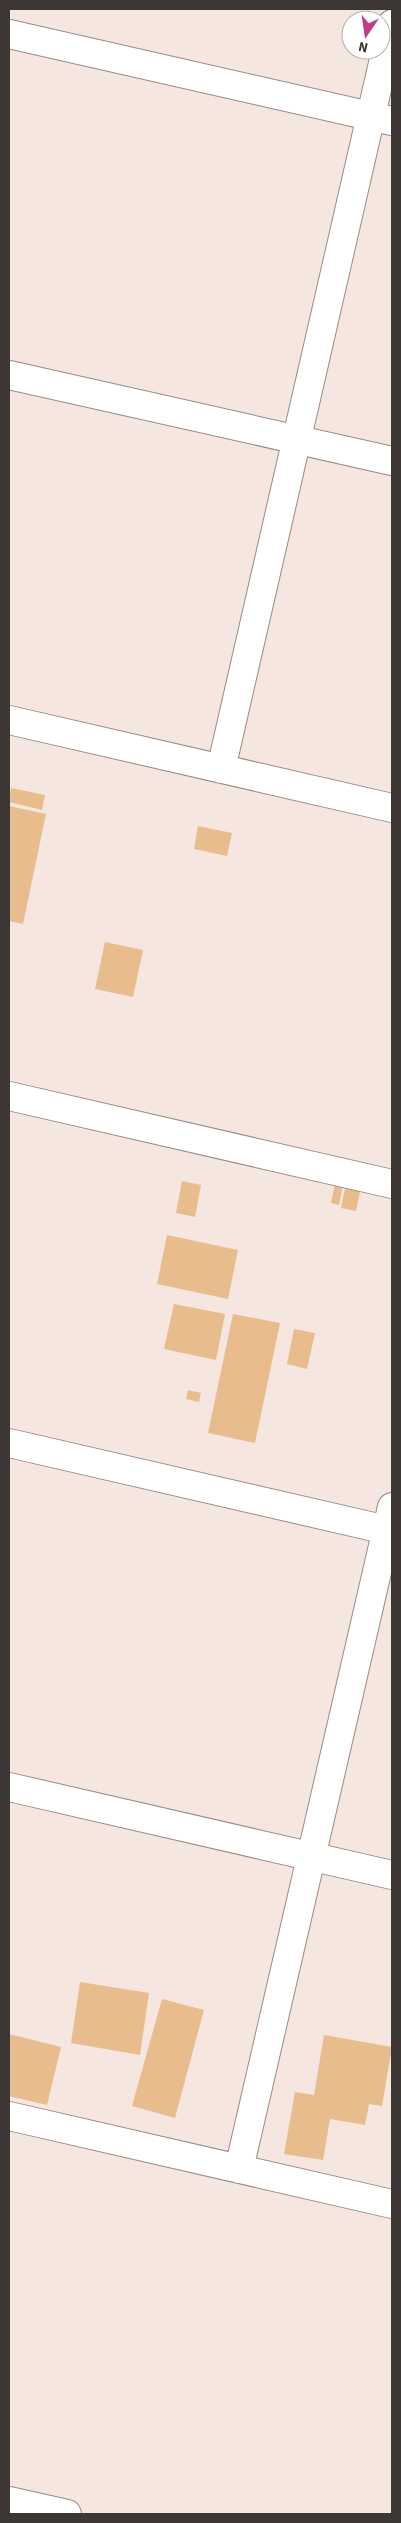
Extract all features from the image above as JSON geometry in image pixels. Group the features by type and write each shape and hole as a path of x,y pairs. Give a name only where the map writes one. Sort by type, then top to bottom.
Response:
{"street":[{"path":"221,769 297,440 382,119 392,24"},
{"path":"9,34 382,119"},
{"path":"9,375 392,461"},
{"path":"9,720 392,808"},
{"path":"9,1096 392,1184"},
{"path":"9,1443 390,1519 239,2169"},
{"path":"9,1787 392,1875"},
{"path":"9,2116 392,2204"},
{"path":"9,2501 67,2514"}],"building":[{"path":"11,788 45,795 42,810 9,802"},
{"path":"9,806 46,814 23,924 9,921"},
{"path":"198,826 232,833 227,856 194,849"},
{"path":"105,942 143,950 133,997 95,989"},
{"path":"336,1178 344,1180 339,1205 331,1203"},
{"path":"347,1179 362,1182 356,1211 341,1208"},
{"path":"182,1181 201,1185 195,1217 176,1213"},
{"path":"167,1235 238,1250 228,1299 157,1284"},
{"path":"174,1304 225,1314 216,1360 164,1349"},
{"path":"233,1314 280,1323 255,1443 208,1433"},
{"path":"294,1329 315,1333 307,1369 287,1364"},
{"path":"188,1390 201,1393 199,1402 186,1399"},
{"path":"80,1982 149,1993 140,2055 71,2043"},
{"path":"162,1999 204,2010 175,2118 132,2106"},
{"path":"9,2034 61,2047 47,2105 9,2096"},
{"path":"324,2035 392,2047 382,2106 369,2104 365,2125 330,2119 323,2160 284,2154 295,2092 314,2095"}]}
